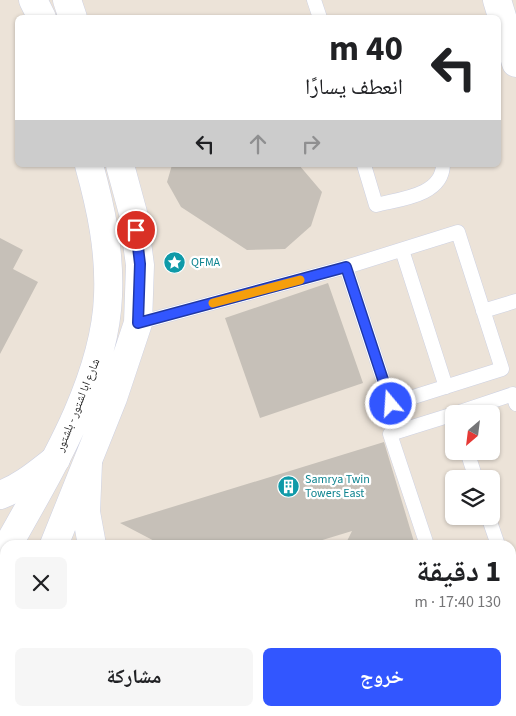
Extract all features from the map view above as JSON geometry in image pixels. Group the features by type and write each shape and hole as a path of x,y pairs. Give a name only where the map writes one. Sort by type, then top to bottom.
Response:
{"street":[{"path":"33,0 40,15"},
{"path":"67,0 72,15"},
{"path":"496,0 501,15"},
{"path":"501,16 516,63"},
{"name":"شارع ابا لشتور - بلشتور","path":"11,540 56,458 87,389 97,359 108,298 108,274 105,234 98,196 90,167"},
{"path":"56,540 113,398 138,323 140,264 134,213 121,167"},
{"path":"0,495 13,490 35,476 56,458"},
{"path":"88,463 86,512 91,540"}],"lane":[{"path":"314,0 319,15"},
{"path":"365,167 376,205 425,192 437,182 442,167"},
{"path":"138,323 346,267 458,232 502,369 391,404 346,267"},
{"path":"402,250 446,387"},
{"path":"483,311 516,301"},
{"path":"481,405 513,394 516,404"},
{"path":"425,540 390,434 445,417"},
{"path":"491,525 496,540"}],"building":[{"path":"171,167 301,167 322,192 311,226 285,249 247,250 181,207 167,182"},
{"path":"0,238 23,250 13,269 38,282 0,354"},
{"path":"328,283 363,383 260,418 225,318"},
{"name":"Samrya Twin Towers East","path":"384,442 413,540 348,540 352,531 322,540 152,540 120,523"}],"slow traffic":[{"path":"213,303 300,280"}],"place":[{"name":"QFMA","path":"175,262"},
{"name":"Samrya Twin Towers East","path":"289,486"}],"route":[{"path":"136,230 140,264 138,323 346,267 391,404"}]}
